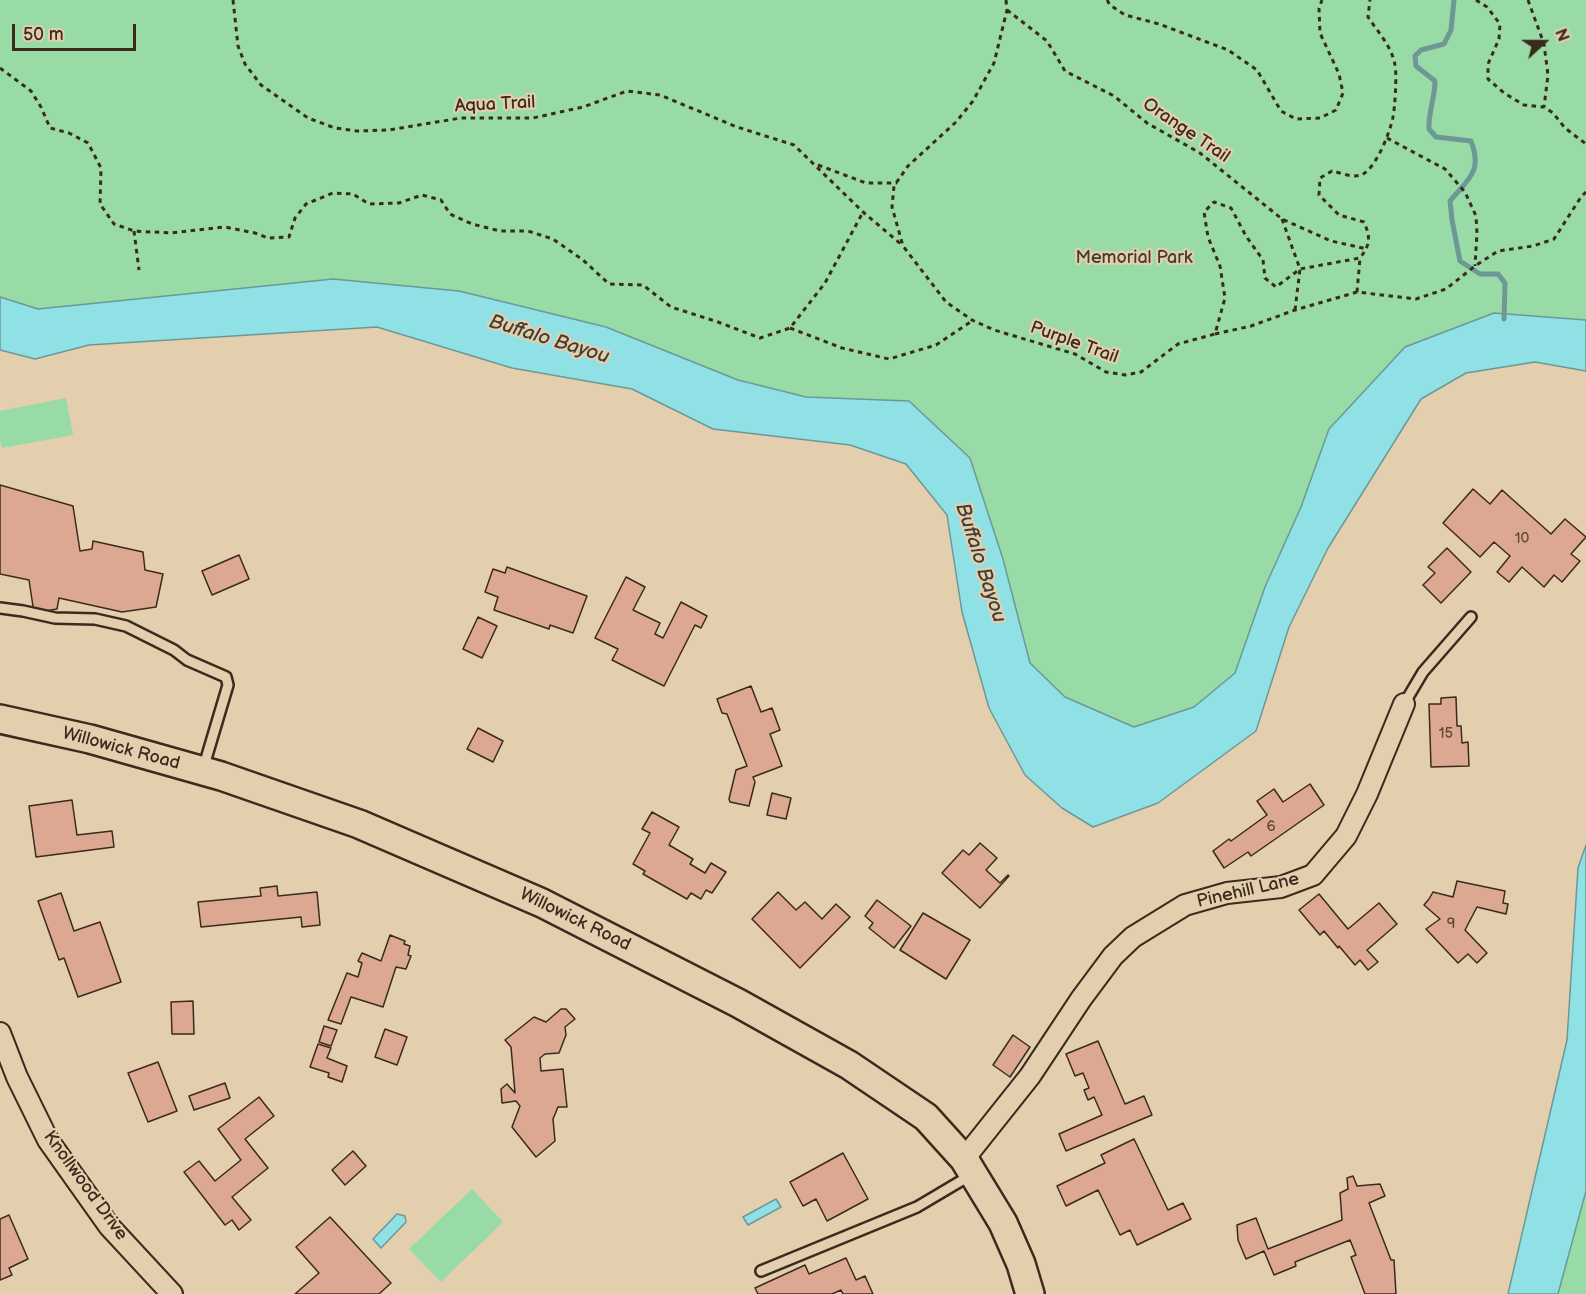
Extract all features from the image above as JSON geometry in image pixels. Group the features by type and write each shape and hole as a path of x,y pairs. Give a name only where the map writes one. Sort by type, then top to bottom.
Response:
{"street":[{"name":"Pinehill Lane","path":"968,1166 1081,999 1113,956 1133,937 1185,905 1227,893 1281,887 1313,875 1346,836 1368,794 1404,704"},
{"name":"Willowick Road","path":"0,719 90,739 202,771 359,824 529,897 728,997 849,1065 926,1117 968,1166 1003,1223 1021,1264 1030,1294"},
{"name":"Knollwood Drive","path":"0,1034 17,1077 48,1140 109,1226 172,1294"}],"lane":[{"path":"0,608 55,618 95,619 126,626 174,650 188,660 226,677 228,685 202,771"},
{"path":"1404,704 1423,672 1471,617"},
{"path":"761,1271 917,1207 968,1166"}],"path":[{"name":"Aqua Trail","path":"233,0 238,46 245,64 261,86 308,118 335,128 357,131 378,130 461,118 533,118 583,107 627,91 660,95 737,127 794,145 863,212 903,246"},
{"path":"897,183 908,166 956,122 973,101 994,63 1007,10 1006,0"},
{"path":"1107,0 1110,5 1125,15 1159,24 1228,50 1257,70 1281,111 1296,119 1320,118 1336,110 1343,93 1339,74 1320,33 1319,8 1322,0"},
{"path":"1370,0 1368,17 1387,44 1395,66 1393,117 1386,138 1371,167 1363,174 1351,176 1332,171 1320,178 1319,195 1339,215 1364,222 1369,234 1367,249 1360,258 1358,292 1416,299 1446,289 1498,251 1533,246 1554,238 1586,192"},
{"path":"1476,0 1487,7 1500,24 1499,39 1488,64 1488,79 1504,93 1524,105 1544,107 1552,112 1565,128 1586,144"},
{"path":"1528,0 1544,44 1548,75 1544,107"},
{"name":"Orange Trail","path":"1007,10 1047,41 1065,71 1114,96 1148,123 1200,153 1282,219 1331,241 1367,249"},
{"path":"0,68 31,91 50,128 69,133 88,143 101,168 100,204 114,224 134,231 171,234 225,227 268,238 289,237 295,218 306,204 333,193 352,194 369,204 399,203 422,195 441,200 450,214 472,224 500,231 528,231 553,239 583,260 609,284 643,285 671,307 760,338 790,328 825,283 863,212"},
{"path":"1386,138 1444,170 1465,192 1476,216 1475,266"},
{"name":"Aqua Trail","path":"816,165 866,183 897,183"},
{"name":"Purple Trail","path":"897,183 894,186 892,207 903,246 946,302 972,320 994,330 1075,354 1106,372 1125,375 1141,372 1178,344 1251,326 1295,310 1358,292"},
{"path":"1215,334 1225,298 1220,266 1208,237 1204,212 1214,202 1231,208 1246,236 1263,260 1264,278 1276,287 1300,269 1360,258"},
{"path":"1282,219 1300,269 1295,310"},
{"path":"134,231 139,270"},
{"path":"790,328 843,348 889,359 936,345 972,320"}],"green space":[{"name":"Memorial Park","path":"0,0 1586,0 1586,320 1494,313 1329,429 1301,507 1265,587 1235,674 1194,707 1134,727 1065,697 1030,663 1003,559 909,401 806,397 738,380 606,327 459,291 333,279 38,309 0,297"},
{"path":"66,398 73,435 2,448 0,411"},
{"path":"472,1189 503,1222 441,1282 409,1249"},
{"path":"1586,1191 1586,1294 1558,1294"}],"water":[{"name":"Buffalo Bayou","path":"333,279 459,291 606,327 738,380 806,397 909,401 970,458 1003,559 1030,663 1065,697 1134,727 1194,707 1235,673 1265,587 1301,507 1329,429 1405,347 1494,313 1586,320 1586,371 1535,362 1466,373 1421,399 1328,548 1289,627 1256,731 1158,803 1093,827 1062,808 1025,775 989,708 962,612 947,515 906,464 850,445 713,429 632,389 512,368 377,327 89,345 35,359 0,350 0,297 38,309"},
{"path":"1586,845 1586,1191 1558,1294 1508,1294 1567,1040 1578,868"},
{"path":"776,1199 781,1207 748,1225 743,1217"},
{"path":"397,1214 405,1216 406,1222 381,1248 373,1239"}],"building":[{"path":"0,485 73,506 80,551 92,549 93,541 143,552 145,570 163,574 156,607 122,612 59,598 57,609 34,613 29,580 0,574"},
{"path":"1473,489 1490,504 1502,490 1551,534 1565,519 1586,537 1571,554 1580,561 1562,582 1554,575 1544,587 1522,567 1509,582 1497,572 1510,556 1494,542 1480,557 1443,523"},
{"path":"1447,548 1471,572 1441,603 1423,585 1435,573 1428,567"},
{"path":"239,555 249,579 212,595 202,571"},
{"path":"507,567 587,596 573,633 550,625 549,629 494,610 498,597 485,592 493,569 505,573"},
{"path":"626,577 645,587 633,610 660,623 655,634 663,638 681,602 707,616 701,628 695,625 664,686 612,660 618,649 595,638"},
{"path":"478,617 497,626 482,658 463,649"},
{"path":"751,686 761,712 772,708 780,730 770,734 782,766 753,777 755,782 749,806 730,802 729,799 736,770 747,766 727,714 722,713 717,699"},
{"path":"1456,697 1457,726 1461,726 1462,743 1468,742 1469,766 1431,767 1429,704 1441,704 1441,698"},
{"path":"478,728 503,741 493,762 467,749"},
{"path":"1310,784 1324,805 1251,856 1248,852 1224,868 1213,851 1267,815 1257,801 1274,789 1283,802"},
{"path":"772,793 791,798 786,819 767,815"},
{"path":"72,800 77,835 112,831 114,847 36,857 29,806"},
{"path":"652,812 679,827 669,845 693,859 690,864 705,873 711,863 726,872 712,893 706,890 701,899 691,893 687,899 643,874 645,871 633,864 650,833 642,829"},
{"path":"980,843 997,858 986,870 1000,883 1009,876 980,908 942,873 963,850 969,855"},
{"path":"1457,881 1505,891 1503,903 1508,904 1506,914 1477,907 1465,930 1487,953 1477,963 1468,954 1458,963 1426,929 1440,919 1424,905 1433,892 1453,897"},
{"path":"277,886 278,896 317,892 320,925 302,927 301,917 201,927 198,902 261,896 260,888"},
{"path":"778,892 796,910 805,902 822,919 836,904 850,917 800,968 752,919"},
{"path":"61,893 74,931 100,922 121,982 78,997 64,958 59,960 38,901"},
{"path":"1319,894 1348,929 1379,903 1397,924 1367,950 1378,962 1368,970 1360,960 1355,965 1324,931 1320,935 1299,910"},
{"path":"877,900 911,926 894,948 869,928 873,923 865,916"},
{"path":"923,913 970,940 946,979 900,950"},
{"path":"390,935 405,941 404,944 410,946 408,955 411,956 406,969 396,967 383,1007 351,997 341,1024 328,1020 347,973 358,977 362,963 358,961 362,953 381,961"},
{"path":"193,1001 194,1034 172,1034 171,1002"},
{"path":"561,1009 566,1009 575,1019 565,1027 566,1035 559,1053 545,1054 540,1058 541,1071 563,1069 567,1107 558,1107 553,1119 555,1141 536,1157 512,1127 520,1106 516,1101 502,1103 501,1089 507,1084 515,1093 511,1047 505,1040 534,1017 546,1022"},
{"path":"324,1026 337,1030 331,1046 319,1042"},
{"path":"385,1029 407,1037 397,1065 375,1057"},
{"path":"1013,1035 1030,1047 1010,1077 993,1065"},
{"path":"1098,1041 1125,1104 1144,1096 1152,1115 1066,1151 1059,1134 1102,1115 1094,1097 1088,1100 1084,1090 1089,1088 1083,1073 1075,1076 1066,1054"},
{"path":"318,1044 331,1048 327,1058 347,1066 342,1082 328,1077 329,1073 310,1067"},
{"path":"158,1062 177,1111 148,1122 128,1073"},
{"path":"225,1083 230,1098 194,1110 189,1096"},
{"path":"259,1097 274,1116 245,1139 268,1168 232,1197 251,1220 239,1230 232,1220 225,1225 184,1172 199,1161 215,1181 241,1160 218,1129"},
{"path":"1134,1139 1168,1210 1183,1203 1191,1219 1137,1245 1130,1230 1120,1235 1098,1190 1066,1206 1057,1186 1105,1163 1101,1155"},
{"path":"353,1151 366,1166 345,1185 332,1170"},
{"path":"843,1153 868,1199 827,1221 816,1199 803,1206 790,1182"},
{"path":"1353,1176 1357,1186 1380,1184 1385,1196 1369,1203 1391,1260 1394,1260 1396,1294 1365,1294 1351,1257 1356,1255 1350,1240 1295,1262 1296,1266 1274,1275 1264,1251 1246,1259 1238,1240 1237,1225 1256,1218 1268,1249 1342,1220 1340,1193 1348,1189 1347,1178"},
{"path":"9,1215 28,1259 9,1268 12,1275 0,1280 0,1219"},
{"path":"330,1217 391,1283 379,1294 295,1294 319,1273 296,1247"},
{"path":"846,1258 856,1280 865,1276 873,1294 843,1294 841,1290 832,1294 758,1294 755,1288 805,1265 809,1274"}],"waterway":[{"path":"1454,0 1451,30 1444,44 1421,50 1415,56 1416,66 1435,81 1429,129 1436,137 1471,141 1475,160 1474,168 1468,181 1450,201 1452,220 1460,261 1480,274 1498,274 1505,283 1504,319"}]}
